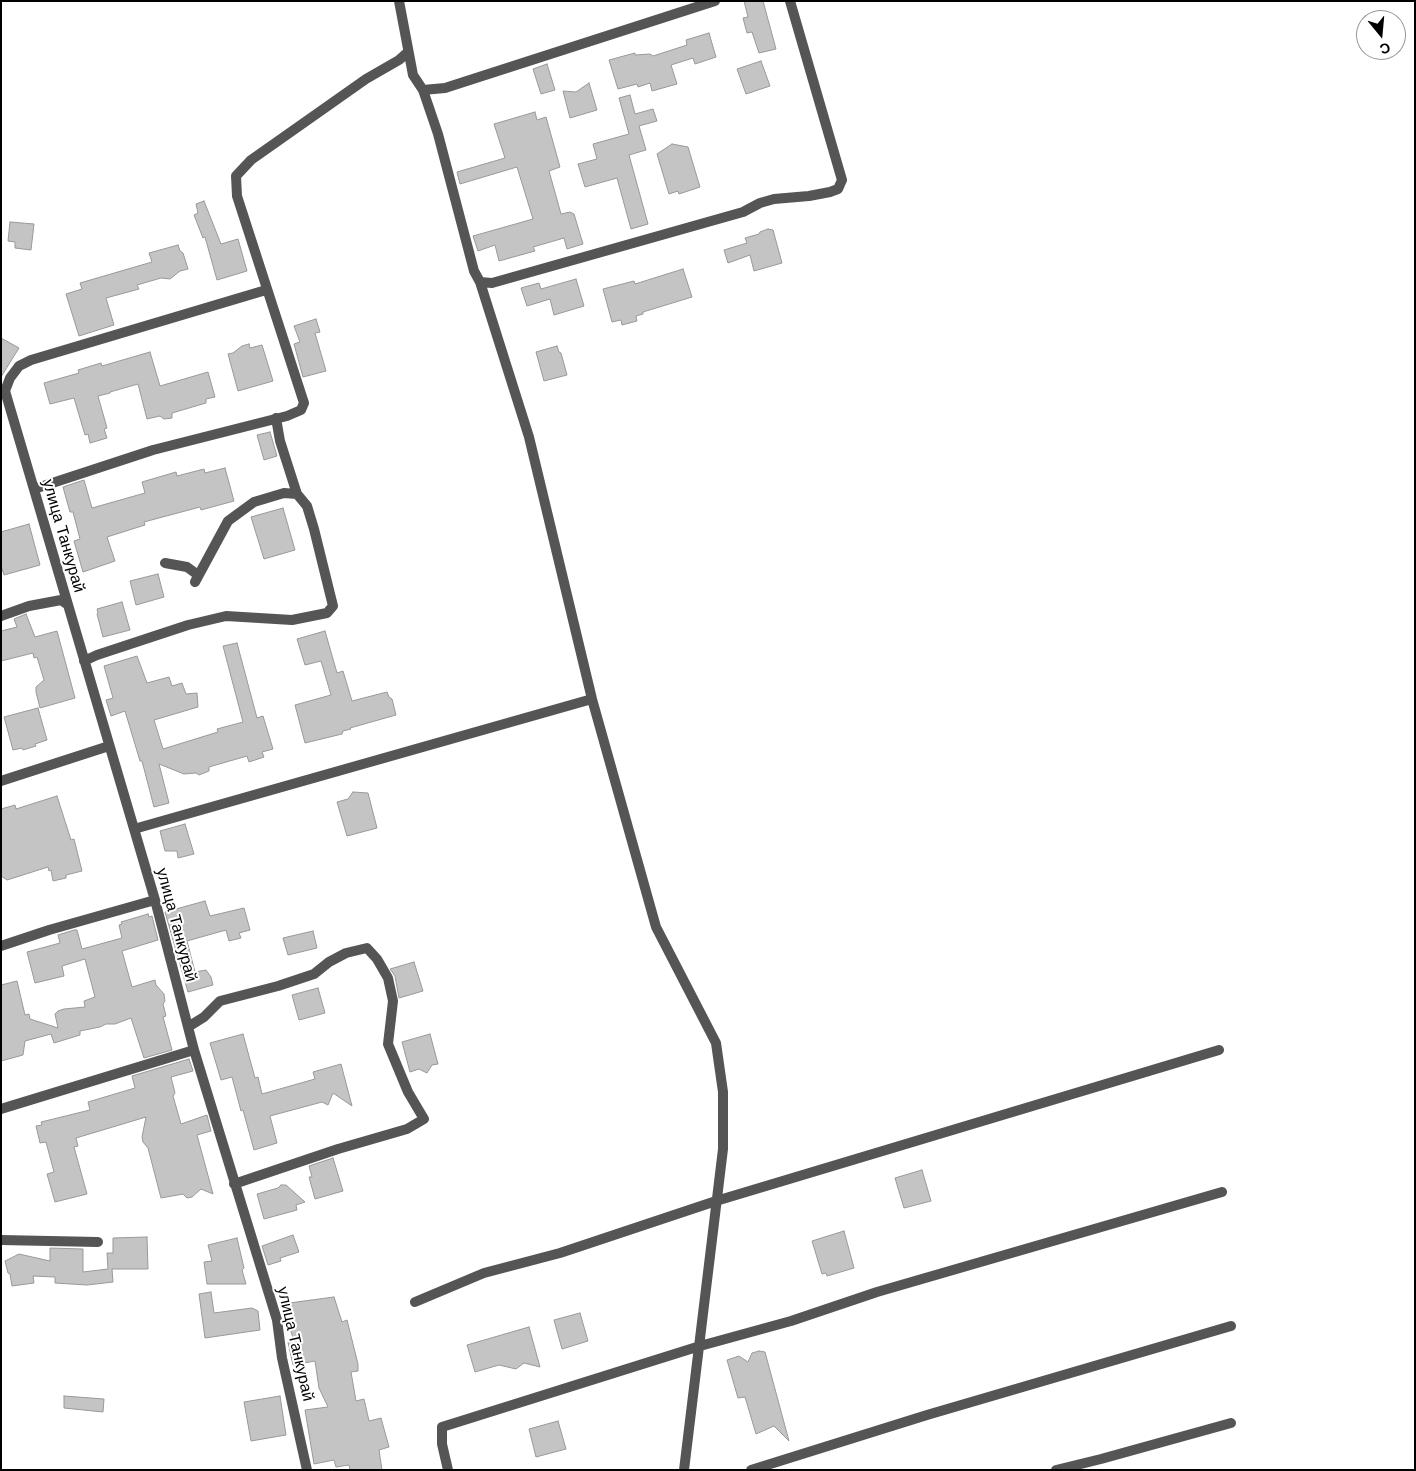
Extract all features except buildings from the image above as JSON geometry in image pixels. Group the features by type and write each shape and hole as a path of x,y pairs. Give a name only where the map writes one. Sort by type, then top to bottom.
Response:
{"street":[{"path":"399,1 413,75"},
{"path":"423,90 454,86 716,1"},
{"path":"480,282 492,283 734,214 774,199 809,196 838,189 842,180 790,1"},
{"path":"34,489 153,450 300,410 304,403 237,196 236,176 251,160 366,79 389,67 408,52"},
{"path":"389,67 400,64 413,75 423,90 438,134 474,271 480,282 528,437 592,699 656,927 716,1043 723,1092 723,1149 684,1470"},
{"name":"улица Танкурай","path":"266,290 31,360 19,366 10,378 5,391 155,900 194,1050 277,1320 282,1358 307,1470"},
{"path":"84,661 188,625 226,616 292,620 328,613 333,606 326,574 307,506 298,494 280,441 276,418"},
{"path":"165,562 187,567 197,578 228,521 254,502 284,493 298,494"},
{"path":"1,616 29,606 61,600 68,605"},
{"path":"134,829 592,699"},
{"path":"1,781 109,746"},
{"path":"1,946 49,930 155,900"},
{"path":"188,1027 204,1017 220,1002 314,974 328,962 353,951 367,948 388,978 394,1001 388,1044 408,1092 424,1119 407,1129 338,1149 234,1184"},
{"path":"1,1109 194,1050"},
{"path":"415,1302 484,1272 560,1253 716,1201 1219,1050"},
{"path":"448,1470 442,1444 442,1427 878,1292 1222,1192"},
{"path":"1,1240 98,1242"},
{"path":"751,1470 928,1415 1231,1326"},
{"path":"1056,1470 1231,1423"}]}
